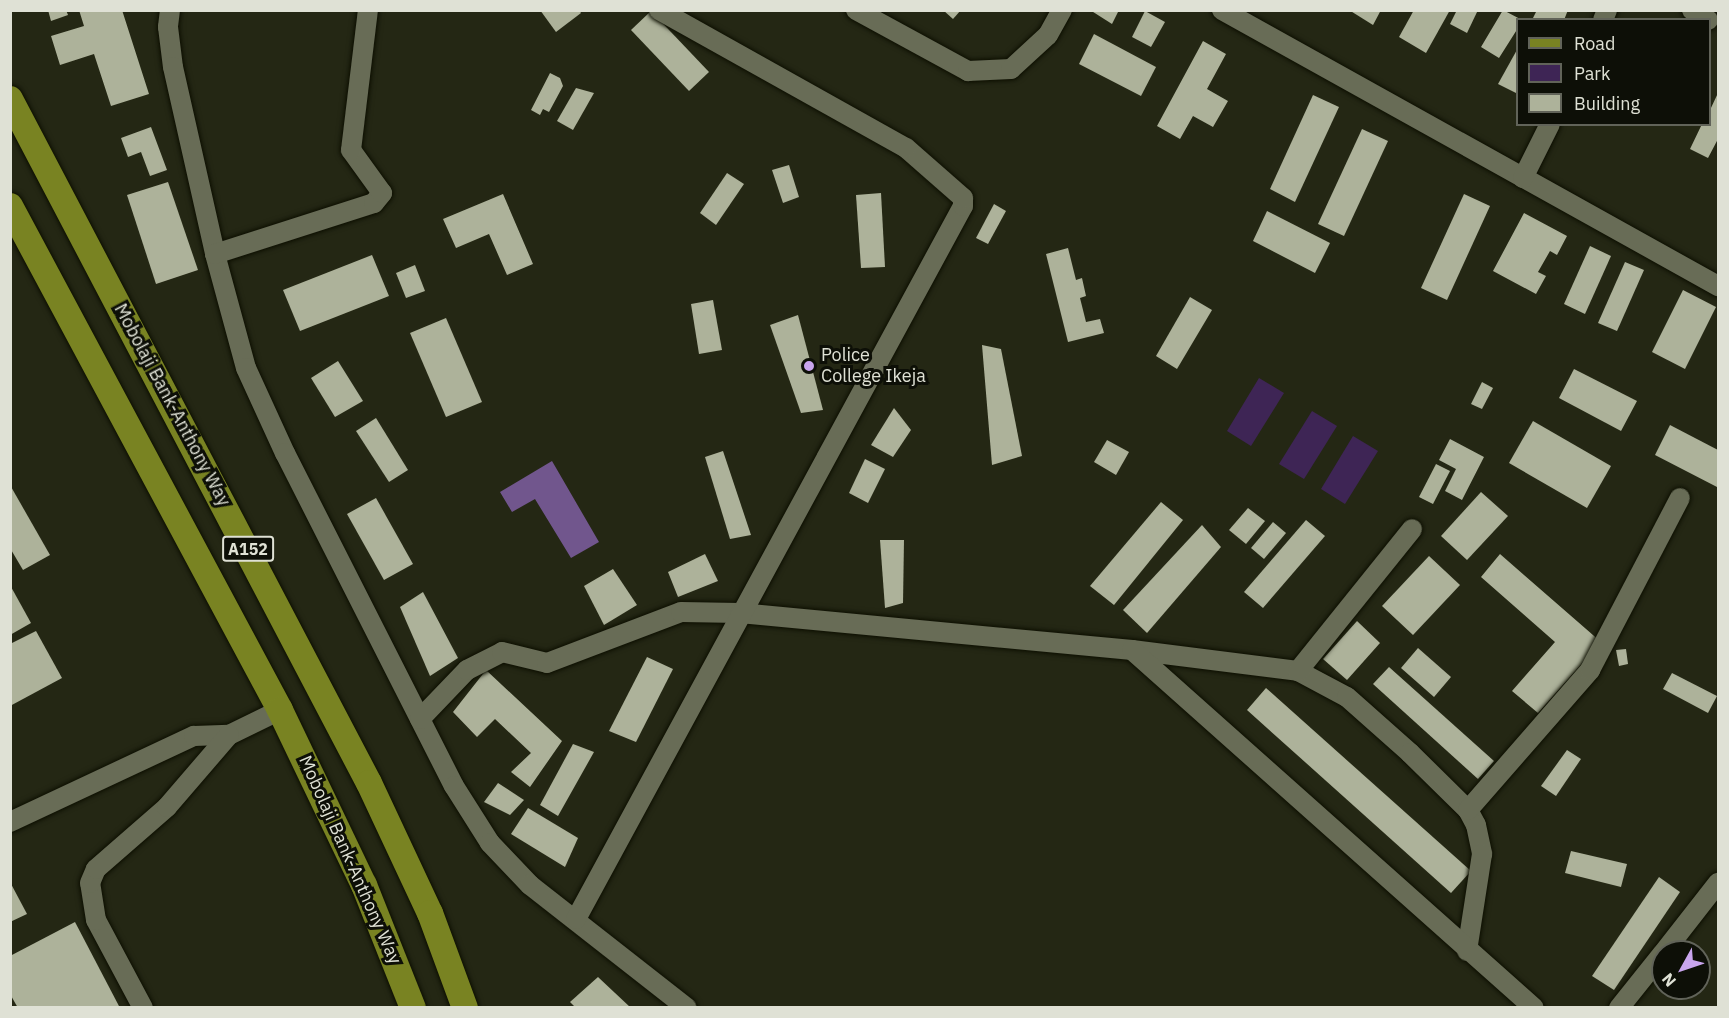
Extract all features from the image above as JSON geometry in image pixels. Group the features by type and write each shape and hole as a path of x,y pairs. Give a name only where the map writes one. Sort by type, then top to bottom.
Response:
{"main road":[{"name":"Mobolaji Bank-Anthony Way","path":"12,103 369,783 430,913 465,1008"},
{"name":"Mobolaji Bank-Anthony Way","path":"10,206 280,710 364,885 413,1008"}],"street":[{"path":"170,10 168,27 173,67 216,254 246,368 285,453 454,786 490,843 530,885 687,1008"},
{"path":"216,254 374,203 382,193 351,150 368,10"},
{"path":"576,919 740,613 963,206 963,198 906,148 658,10"},
{"path":"856,10 968,71 1011,69 1048,35 1062,10"},
{"path":"1222,10 1719,286"},
{"path":"1692,10 1706,18"},
{"path":"1523,178 1549,126"},
{"path":"1468,810 1590,670 1658,534 1680,498"},
{"path":"1298,670 1412,530"},
{"path":"420,719 467,670 502,652 547,663 681,612 740,613 1132,650 1298,670 1347,697 1468,810 1482,854 1467,951"},
{"path":"1132,650 1467,951 1534,1008"},
{"path":"143,1008 96,920 90,883 96,869 167,807 229,735 280,710"},
{"path":"10,822 195,736 229,735"},
{"path":"1673,940 1719,883"},
{"path":"1619,1008 1651,967"}],"green space":[{"path":"1259,378 1284,393 1251,446 1227,431"},
{"path":"1312,411 1337,426 1304,479 1279,464"},
{"path":"1353,436 1378,451 1345,504 1321,489"}],"shaded area":[{"path":"552,461 599,542 571,558 535,499 512,512 500,492"}],"building":[{"path":"48,10 66,10 68,15 51,21"},
{"path":"79,10 122,10 149,94 111,106 94,54 60,65 51,36 84,26"},
{"path":"540,10 579,10 581,13 556,32"},
{"path":"943,10 961,10 953,19"},
{"path":"1090,10 1119,10 1112,24"},
{"path":"1349,10 1381,10 1373,25"},
{"path":"1414,10 1450,10 1426,53 1399,37"},
{"path":"1457,10 1478,10 1467,33 1450,24"},
{"path":"1503,10 1518,18 1516,18 1516,31 1499,58 1481,47"},
{"path":"1537,10 1568,10 1565,18 1533,18"},
{"path":"651,11 709,72 689,91 631,30"},
{"path":"1145,11 1165,22 1151,47 1132,37"},
{"path":"1094,34 1156,67 1141,96 1079,64"},
{"path":"1203,41 1226,54 1207,89 1228,101 1213,127 1193,116 1180,139 1157,126"},
{"path":"1516,52 1516,93 1498,84"},
{"path":"550,73 560,78 563,86 549,112 543,109 540,115 531,110"},
{"path":"576,88 594,93 573,130 557,121"},
{"path":"1718,93 1718,139 1708,158 1690,149 1701,126 1711,126 1711,108"},
{"path":"1313,95 1339,107 1295,202 1270,189"},
{"path":"151,127 167,170 150,176 141,152 128,157 121,138"},
{"path":"1362,129 1388,141 1344,236 1318,224"},
{"path":"789,165 799,197 783,203 772,170"},
{"path":"727,173 744,184 716,225 700,213"},
{"path":"168,182 198,270 156,284 127,195"},
{"path":"881,193 885,267 861,268 856,195"},
{"path":"503,194 533,264 507,275 489,234 456,248 443,219"},
{"path":"1464,194 1490,206 1447,300 1421,288"},
{"path":"994,204 1006,211 988,244 976,238"},
{"path":"1267,211 1330,243 1315,273 1253,241"},
{"path":"1524,213 1567,236 1557,255 1550,251 1538,272 1546,276 1536,294 1493,271"},
{"path":"1590,246 1611,256 1585,314 1564,304"},
{"path":"1068,248 1076,280 1082,278 1086,296 1080,298 1086,322 1100,319 1104,333 1068,342 1046,254"},
{"path":"372,255 389,296 300,331 283,290"},
{"path":"1625,262 1644,270 1617,331 1598,323"},
{"path":"415,265 425,291 406,298 396,273"},
{"path":"1683,290 1716,307 1685,369 1652,352"},
{"path":"1190,297 1212,310 1177,369 1156,356"},
{"path":"713,300 722,350 699,354 691,304"},
{"path":"798,315 823,410 801,413 770,325"},
{"path":"446,318 482,402 446,417 410,333"},
{"path":"982,345 1001,349 1022,456 992,465"},
{"path":"338,361 363,401 335,417 311,378"},
{"path":"1574,369 1637,401 1621,431 1559,398"},
{"path":"1482,382 1493,388 1482,409 1471,404"},
{"path":"894,408 911,430 893,457 871,445"},
{"path":"376,418 408,470 389,482 356,431"},
{"path":"1533,421 1611,466 1587,508 1509,463"},
{"path":"1670,425 1718,450 1717,487 1655,455"},
{"path":"1450,439 1484,457 1462,500 1445,491 1456,469 1439,460"},
{"path":"1107,440 1129,452 1116,475 1094,462"},
{"path":"723,451 751,535 730,539 705,457"},
{"path":"865,459 885,469 868,503 849,493"},
{"path":"1436,464 1450,471 1433,504 1419,497"},
{"path":"10,485 50,555 23,570 10,548"},
{"path":"1481,492 1508,516 1467,560 1441,536"},
{"path":"376,498 413,564 384,580 347,514"},
{"path":"1161,502 1183,520 1114,605 1090,586"},
{"path":"1248,508 1265,521 1246,544 1229,530"},
{"path":"1306,520 1325,536 1263,608 1244,592"},
{"path":"1273,522 1286,533 1264,559 1251,548"},
{"path":"1202,525 1221,547 1147,633 1123,610"},
{"path":"880,540 904,540 903,603 885,608"},
{"path":"705,554 718,581 678,597 668,572"},
{"path":"1500,554 1601,642 1538,713 1512,691 1555,642 1481,577"},
{"path":"1429,556 1460,585 1413,635 1382,606"},
{"path":"613,569 637,605 604,625 584,586"},
{"path":"10,585 31,623 10,635"},
{"path":"423,592 458,658 430,676 400,607"},
{"path":"1357,621 1380,643 1347,680 1323,659"},
{"path":"36,631 62,678 10,706 10,644"},
{"path":"1418,648 1451,677 1434,697 1401,668"},
{"path":"1626,649 1628,664 1619,666 1616,650"},
{"path":"647,657 673,669 636,742 609,731"},
{"path":"1389,667 1494,761 1478,779 1373,684"},
{"path":"486,670 562,741 530,787 511,772 531,753 495,719 477,737 453,712"},
{"path":"1672,673 1717,696 1708,713 1663,689"},
{"path":"1266,688 1471,871 1451,893 1247,710"},
{"path":"573,744 594,752 558,816 540,805"},
{"path":"1567,750 1581,759 1556,796 1541,786"},
{"path":"498,783 524,800 510,815 484,802"},
{"path":"528,808 578,838 565,867 511,834"},
{"path":"1571,851 1627,864 1621,887 1565,873"},
{"path":"1659,877 1680,892 1614,990 1592,976"},
{"path":"10,882 27,914 10,922"},
{"path":"75,922 120,1008 18,1008 10,994 10,956"},
{"path":"598,977 631,1008 576,1008 570,1002"}],"place":[{"name":"Police College Ikeja","path":"809,366"}]}
